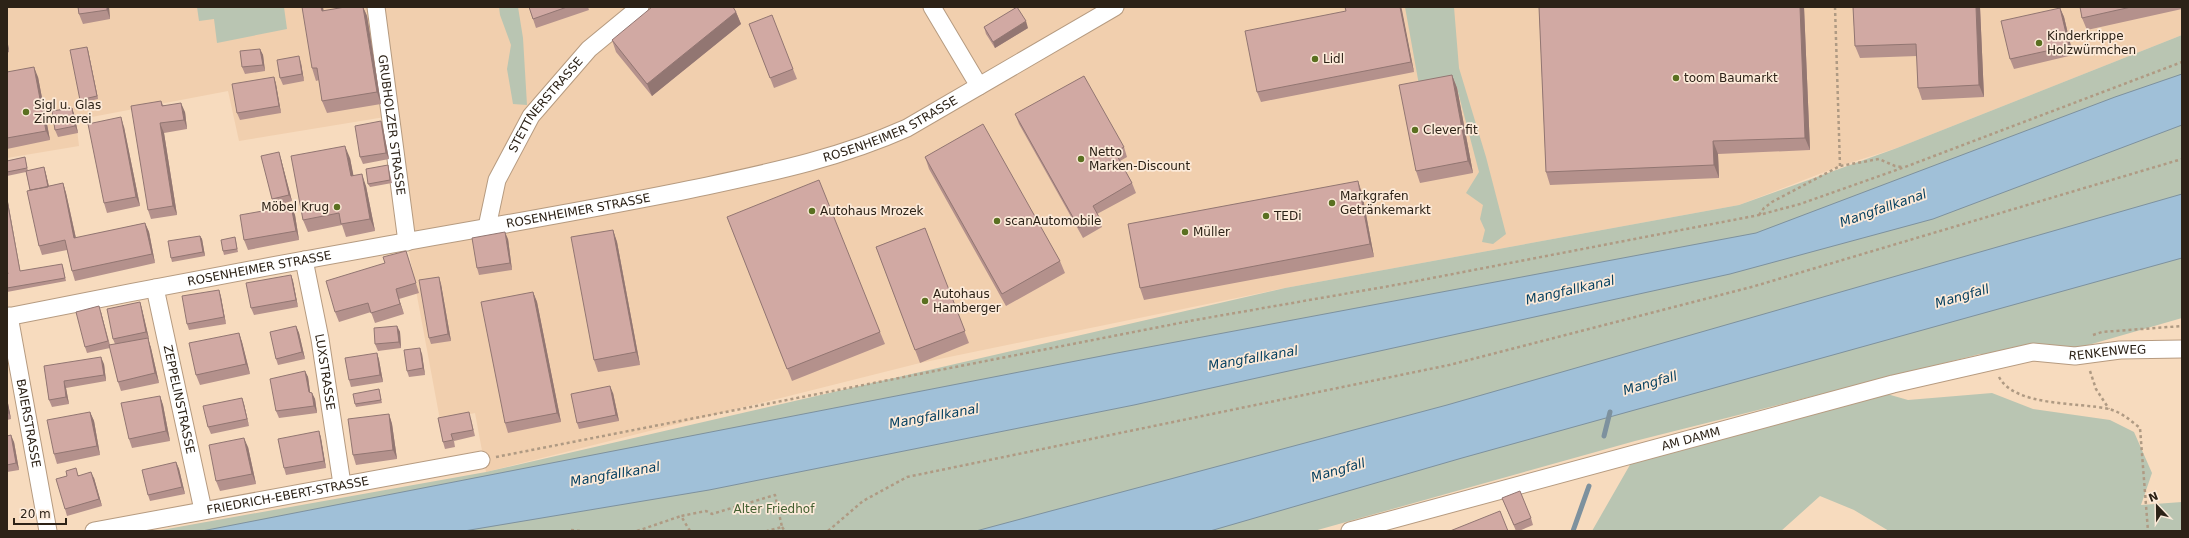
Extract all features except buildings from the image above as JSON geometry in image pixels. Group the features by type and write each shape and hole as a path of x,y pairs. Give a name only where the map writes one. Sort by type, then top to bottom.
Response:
{"street":[{"name":"GRUBHOLZER STRASSE","path":"376,7 407,242"},
{"name":"STETTNERSTRASSE","path":"487,227 497,180 531,116 589,49 640,7"},
{"path":"932,7 979,86"},
{"name":"ROSENHEIMER STRASSE","path":"8,317 304,260 624,204 763,174 836,156 871,144 907,128 1115,7"},
{"name":"LUXSTRASSE","path":"304,260 320,339 342,484"},
{"name":"ZEPPELINSTRASSE","path":"155,288 203,510"},
{"name":"BAIERSTRASSE","path":"8,317 48,531"},
{"name":"RENKENWEG","path":"2032,352 2075,356 2120,350 2182,349"},
{"name":"AM DAMM","path":"1350,531 1885,386 2032,352"},
{"name":"FRIEDRICH-EBERT-STRASSE","path":"94,531 342,484 481,460"}],"path":[{"path":"1835,7 1840,166"},
{"path":"481,460 1195,320 1401,284 1759,215 1800,204 1905,167 2182,62"},
{"path":"1759,215 1764,208 1772,202 1840,166 1879,159 1895,166 1905,167"},
{"path":"828,531 862,501 907,477 1449,365 1755,286 2182,159"},
{"path":"2086,355 2096,389 2110,409"},
{"path":"1993,361 2004,385 2025,397 2110,409 2124,415 2140,428 2148,531"},
{"path":"637,531 681,516 706,511 712,514 775,495 782,527 785,531"},
{"path":"681,516 690,531"},
{"path":"767,531 782,527"},
{"path":"570,531 580,531"}],"shaded area":[{"path":"7,7 2182,7 2182,35 1897,148 1840,166 1739,205 1285,288 920,363 486,472 475,413 440,420 407,242 391,116 239,141 228,91 76,120 79,146 7,158"}],"green space":[{"path":"197,7 284,7 287,29 217,43 214,19 199,21"},
{"path":"499,7 518,7 523,38 527,105 513,104 507,69 511,45 500,15"},
{"path":"1405,7 1454,7 1459,68 1486,157 1506,234 1493,244 1482,242 1485,230 1480,219 1483,205 1466,193 1479,172 1457,88 1450,77 1419,85"},
{"name":"Alter Friedhof","path":"2182,35 2182,318 2029,362 1980,354 1635,441 1314,531 156,531 486,472 1285,288 1739,205 1897,148"},
{"path":"1880,392 1908,400 1992,393 2033,409 2110,420 2134,432 2152,473 2141,505 2182,502 2182,531 1889,531 1854,510 1820,496 1781,531 1592,531 1631,463"}],"water":[{"name":"Mangfallkanal","path":"2182,74 2182,125 1933,219 1730,274 1134,405 709,490 464,531 202,531 1117,353 1756,233 2115,97"},
{"name":"Mangfall","path":"2182,194 2182,258 1462,458 1210,531 976,531 1447,405"}],"waterway":[{"path":"1604,436 1610,412"},
{"path":"1573,531 1589,486"}],"place":[{"name":"Kinderkrippe Holzwürmchen","path":"2039,43"},
{"name":"Lidl","path":"1315,59"},
{"name":"toom Baumarkt","path":"1676,78"},
{"name":"Sigl u. Glas Zimmerei","path":"26,112"},
{"name":"Clever fit","path":"1415,130"},
{"name":"Netto Marken-Discount","path":"1081,159"},
{"name":"Markgrafen Getränkemarkt","path":"1332,203"},
{"name":"Möbel Krug","path":"337,207"},
{"name":"Autohaus Mrozek","path":"812,211"},
{"name":"TEDi","path":"1266,216"},
{"name":"scanAutomobile","path":"997,221"},
{"name":"Müller","path":"1185,232"},
{"name":"Autohaus Hamberger","path":"925,301"}]}
